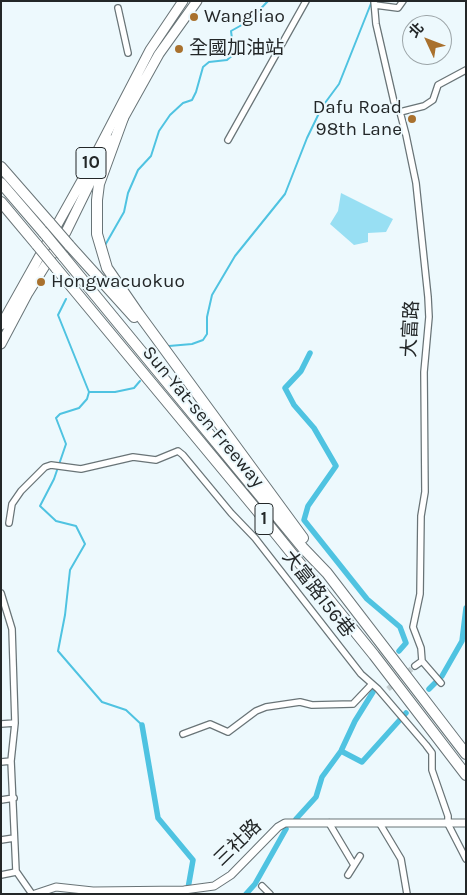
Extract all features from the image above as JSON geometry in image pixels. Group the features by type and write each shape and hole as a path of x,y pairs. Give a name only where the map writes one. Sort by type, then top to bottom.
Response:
{"highway":[{"path":"122,118 99,184 97,200 97,234 107,268 327,573"},
{"path":"1,167 68,245 168,354"},
{"name":"Sun Yat-sen Freeway","path":"1,183 64,256 303,548 327,573 466,754"},
{"name":"Sun Yat-sen Freeway","path":"1,202 374,654 466,775"},
{"path":"1,212 24,230"}],"main road":[{"name":"10","path":"1,325 85,175 150,50 183,1"},
{"name":"10","path":"1,344 28,293 66,232 122,118 159,54 197,1"}],"street":[{"path":"228,140 306,1"},
{"path":"374,3 398,8 404,1"},
{"name":"大富路","path":"374,3 376,24 387,74 394,102 400,112 416,183 430,317 424,372 425,492 421,516 420,594 412,627 421,648 422,661 442,683"},
{"path":"118,8 128,53"},
{"path":"400,112 424,106 432,100 438,85 466,70"},
{"name":"大富路156巷","path":"9,523 12,504 21,491 45,467 51,465 80,469 133,457 156,460 178,451 231,513 256,538 361,674 372,684"},
{"path":"1,593 12,629 15,723 11,761 16,872 33,894"},
{"path":"415,666 422,661"},
{"path":"183,734 210,724 228,732 256,711 266,707 300,702 312,705 353,704 372,684 432,754 432,770 448,816 448,824 466,860"},
{"path":"382,694 388,689"},
{"path":"1,724 15,723"},
{"path":"1,762 11,761"},
{"path":"1,800 14,798"},
{"name":"三社路","path":"33,894 56,886 93,891 184,890 214,886 231,875 278,827 285,823 466,823"},
{"path":"329,823 354,865"},
{"path":"380,824 401,859 407,894"},
{"path":"1,840 14,838"},
{"path":"348,875 360,856"},
{"path":"1,875 16,872"},
{"path":"262,886 270,894"}],"shaded area":[{"path":"341,193 393,219 386,232 368,233 368,242 354,245 330,224 338,211"}],"waterway":[{"path":"104,247 124,212 128,193 138,170 151,156 159,131 170,115 183,103 192,100 203,67 209,62 227,60 234,54 231,31 249,21 268,1"},
{"path":"169,346 192,344 203,340 207,334 207,317 212,295 235,256 285,194 307,138 322,107 339,84 372,1"},
{"path":"66,299 58,315 89,392 87,399 79,408 60,414 56,418 66,444 54,479 40,506 56,521 76,526 85,544 70,570 65,615 58,651 102,702 126,710 142,725"},
{"path":"310,353 301,371 285,388 294,405 314,428 336,466 308,506 304,520 367,599 400,627 406,643 399,651"},
{"path":"89,392 115,392 134,388 140,381"},
{"path":"442,676 462,641 466,608"},
{"path":"429,689 436,682"},
{"path":"296,819 316,797 322,777 341,751 355,721 373,692"},
{"path":"341,751 362,762 406,713"},
{"path":"142,725 158,818 193,860 187,894"},
{"path":"246,894 255,884 286,829"}],"tunnel":[{"path":"388,689 415,666"}],"place":[{"name":"Wangliao","path":"194,17"},
{"name":"全國加油站","path":"179,49"},
{"name":"Dafu Road 98th Lane","path":"412,119"},
{"name":"Hongwacuokuo","path":"41,282"}]}
